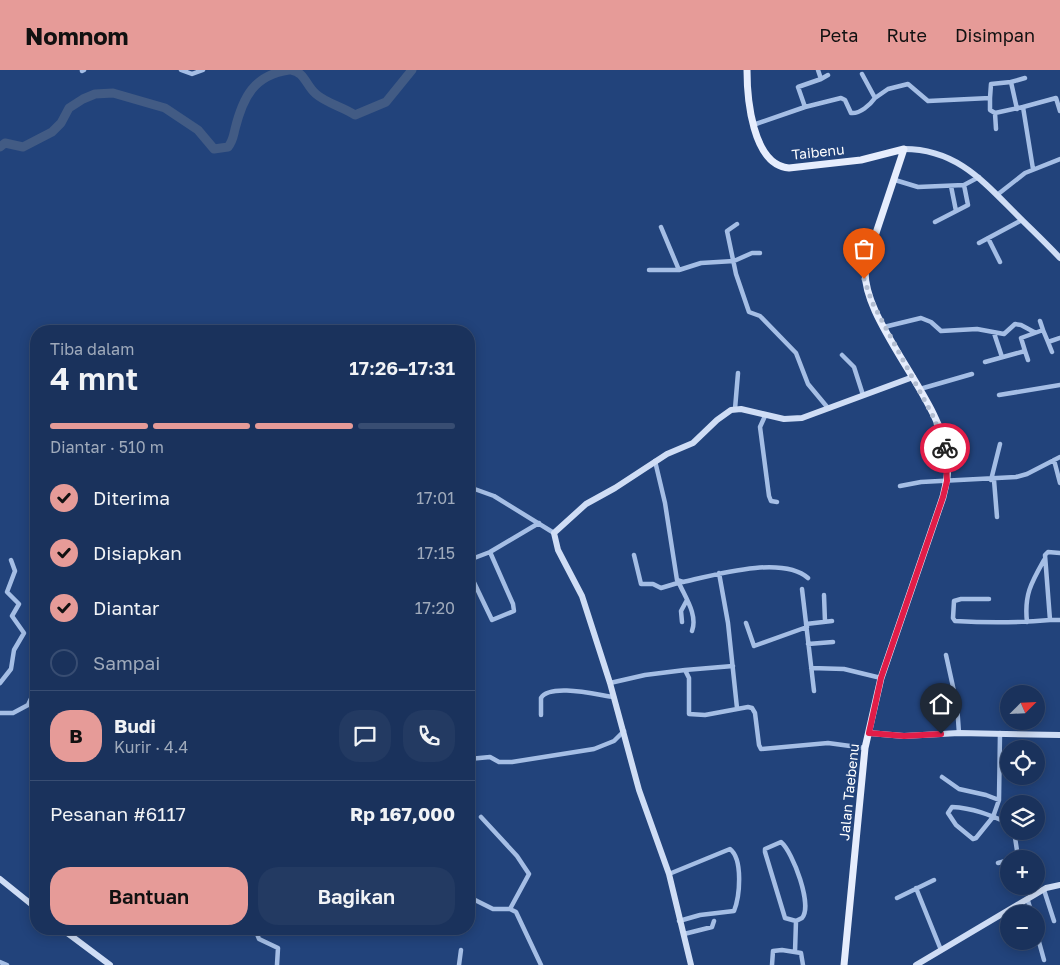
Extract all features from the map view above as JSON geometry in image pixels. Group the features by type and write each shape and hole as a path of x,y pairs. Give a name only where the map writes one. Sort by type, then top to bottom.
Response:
{"main road":[{"name":"Taibenu","path":"747,70 746,95 753,125 773,161 783,167 861,160 904,149"},
{"name":"Jalan Taebenu","path":"844,965 865,748 881,678 947,481 947,452 934,418 869,296 864,273 904,149"}],"street":[{"path":"181,70 192,74 203,70"},
{"path":"818,70 821,78"},
{"path":"862,74 875,98"},
{"path":"805,107 797,85 828,75"},
{"path":"1025,78 1011,82 991,84 990,110 995,113 1056,98 1060,111"},
{"path":"1011,82 1017,109"},
{"path":"753,125 805,107 841,98 845,100 853,114 868,106 875,98 888,89 908,84 928,101 990,98"},
{"path":"1023,107 1033,169"},
{"path":"995,113 996,129"},
{"path":"904,149 929,152 961,164 980,176 1060,258"},
{"path":"997,195 1011,183 1033,169 1060,159"},
{"path":"895,180 915,186 951,186 964,185 980,176"},
{"path":"935,222 969,204 964,193 964,185"},
{"path":"951,186 956,211"},
{"path":"979,243 1022,220"},
{"path":"737,224 727,231 749,312 760,316 796,353 808,384 820,401 828,408"},
{"path":"661,227 679,270"},
{"path":"988,238 1000,262"},
{"path":"649,270 679,270 704,262 734,261 760,252"},
{"path":"884,327 921,318 931,322 941,331 977,329 1007,334 1015,324 1021,324 1034,332"},
{"path":"1040,321 1052,352"},
{"path":"1028,360 1021,338 1043,330"},
{"path":"994,333 1002,357"},
{"path":"1048,342 1060,338"},
{"path":"985,362 1025,351"},
{"path":"842,355 854,367 863,395"},
{"path":"735,409 738,373"},
{"path":"920,389 972,374"},
{"path":"554,533 586,504 615,488 655,461 694,444 717,420 735,409 784,419 802,418 913,376"},
{"path":"999,395 1060,385"},
{"path":"765,416 760,427 768,496 771,501 777,502"},
{"path":"997,517 992,480 1000,444"},
{"path":"900,486 947,481 992,480 1022,475 1060,457"},
{"path":"1054,460 1060,483"},
{"path":"655,461 665,503 676,577 680,582 694,620 692,631"},
{"path":"475,489 494,496 554,533 558,550 582,596 610,683 639,790 669,874 691,965"},
{"path":"475,558 490,552 539,523"},
{"path":"475,585 491,620 514,611 514,606 490,552"},
{"path":"1027,622 1025,609 1029,587 1046,553 1060,552"},
{"path":"634,555 641,584 654,584 661,588 719,573 764,567 799,572 808,578"},
{"path":"1044,559 1050,620"},
{"path":"0,683 11,669 14,650 24,633 12,616 19,604 7,592 15,570 10,560"},
{"path":"719,573 734,666 736,708"},
{"path":"802,589 814,692"},
{"path":"824,595 825,622"},
{"path":"989,599 961,599 954,601 953,618 955,621 972,622 1060,620"},
{"path":"682,622 681,611 687,600"},
{"path":"746,623 754,646 806,625 832,621"},
{"path":"808,644 833,642"},
{"path":"946,655 957,706 958,733"},
{"path":"610,683 645,675 701,667 734,666"},
{"path":"811,668 844,670 881,678"},
{"path":"685,670 689,678 688,714 705,715 750,707 754,709 761,749 828,743 865,748"},
{"path":"541,715 541,698 547,693 573,690 614,697"},
{"path":"0,714 14,713 28,705 30,701"},
{"path":"475,758 490,757 504,763 594,749 614,741 624,731"},
{"path":"869,733 904,736 958,733 1060,735"},
{"path":"1000,733 999,800 993,817 976,838 973,838 956,825 948,811 956,807 982,812 993,817 1000,820"},
{"path":"942,778 959,789 999,800"},
{"path":"481,816 517,856 529,874 510,910"},
{"path":"781,842 791,854 807,909 802,918 796,921 785,918 764,852 765,849 781,842"},
{"path":"669,874 728,849 735,854 740,874 734,911 700,915 679,921"},
{"path":"0,879 30,903"},
{"path":"897,898 934,880"},
{"path":"1045,890 1060,885"},
{"path":"916,888 941,950"},
{"path":"1045,893 1054,921"},
{"path":"920,964 1037,895"},
{"path":"475,900 493,909 516,912 541,965"},
{"path":"1028,901 1029,905"},
{"path":"684,934 712,926 714,921"},
{"path":"795,952 796,921"},
{"path":"70,935 110,965"},
{"path":"257,935 259,940 278,948 277,965"},
{"path":"459,965 461,950"},
{"path":"772,965 773,951 782,950 801,954 803,965"},
{"path":"1041,950 1044,960"},
{"path":"0,962 7,965"}],"waterway":[{"path":"0,147 5,143 23,147 52,132 61,123 69,108 83,99 95,94 113,93 165,108 198,130 214,149 228,147 233,139 242,107 252,89 267,77 289,70"},
{"path":"291,70 299,73 320,97 355,115 386,102 412,70"}],"way so far":[{"path":"864,279 884,327 913,376 934,418 945,448"}],"route":[{"path":"941,734 904,736 869,733 881,678 943,497 947,481 948,459 945,448"}]}
